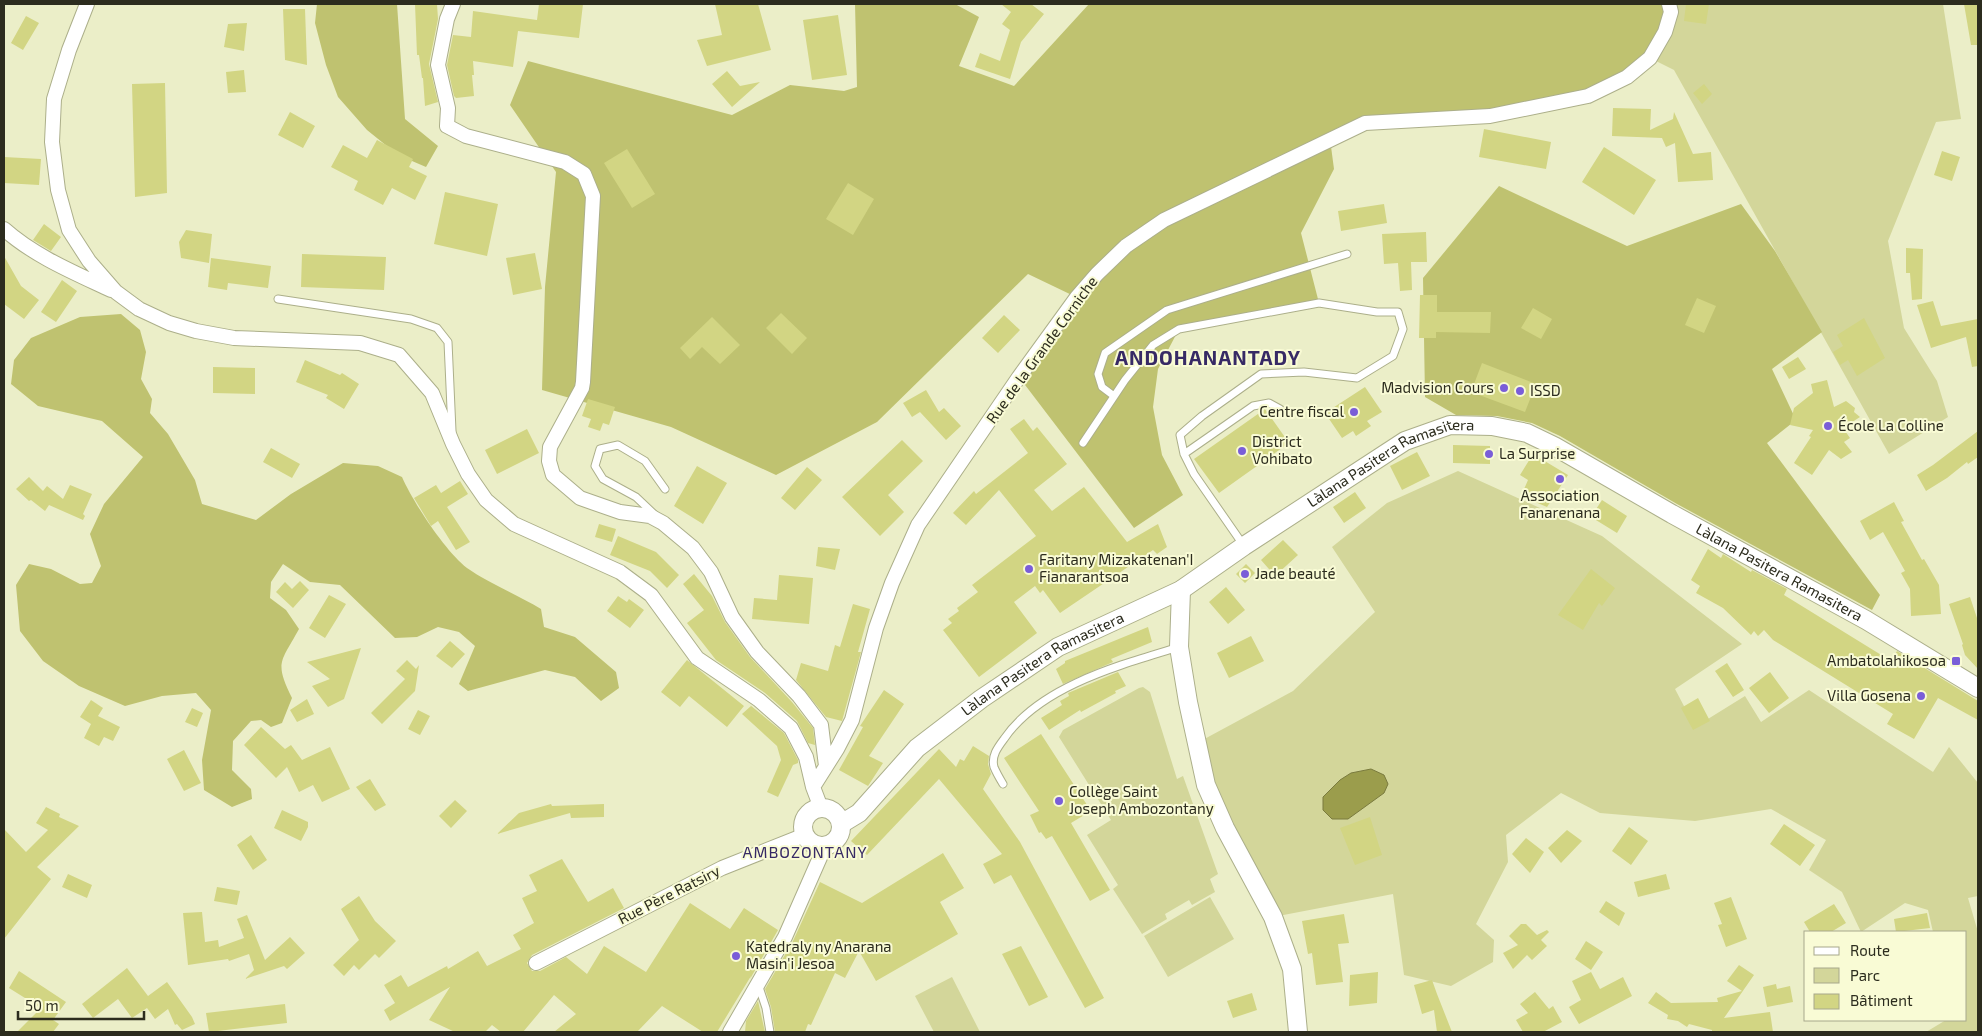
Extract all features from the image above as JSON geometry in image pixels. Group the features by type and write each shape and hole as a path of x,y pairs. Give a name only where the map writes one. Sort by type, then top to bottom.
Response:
{"street":[{"path":"86,4 54,99 52,142 58,190 69,230 89,261 116,292"},
{"path":"454,4 448,19 438,65 448,108 447,126 466,136 564,162 584,174 593,196 584,382 550,447 549,461 553,475 580,498 620,512 650,516 663,522 693,548 711,572 732,617 757,652 799,696 821,725 826,766"},
{"name":"Rue de la Grande Corniche","path":"812,787 852,720 876,628 892,583 918,525 1019,376 1076,297 1126,246 1164,220 1365,123 1490,116 1588,96 1627,77 1650,58 1665,32 1672,7"},
{"path":"4,229 64,268 116,292 139,309 169,324 234,338 360,343 399,355 432,393 453,444 468,474 486,500 514,524 620,572 651,595 698,658 758,700 791,728 806,757 812,787 820,808"},
{"name":"Làlana Pasitera Ramasitera","path":"841,824 859,813 917,748 981,699 1058,647 1181,590 1244,546 1405,441 1450,425 1492,426 1518,431 1527,433 1554,446 1672,514 1866,620 1978,688"},
{"path":"1181,590 1179,647 1188,702 1206,785 1225,828 1273,917 1292,969 1298,1032"},
{"path":"820,808 832,811 841,824 837,838 832,844 825,846 811,843 805,835 803,826 805,818 812,811 820,808"},
{"name":"Rue Père Ratsiry","path":"536,963 722,868 805,835"},
{"path":"730,1032 784,937 825,846"}],"lane":[{"path":"1114,396 1102,387 1098,374 1106,353 1167,310 1347,254"},
{"path":"278,299 412,319 437,328 448,342 453,444"},
{"path":"1083,443 1114,396 1152,345 1179,329 1319,302 1377,312 1398,312 1403,329 1393,356 1357,378 1304,372 1261,374 1202,416 1180,435 1184,454 1194,474 1244,546"},
{"path":"1184,454 1253,406 1270,403 1280,409"},
{"path":"663,522 636,497 603,479 595,466 600,449 618,445 645,460 665,489"},
{"path":"1003,784 994,766 996,751 1012,727 1027,714 1070,686 1114,667 1179,647"},
{"path":"758,983 766,1008 770,1032"}],"green space":[{"path":"317,4 397,4 405,119 438,146 426,167 398,155 367,130 338,97 326,65 315,23"},
{"path":"855,4 955,4 979,17 959,66 1014,86 1089,4 1666,4 1665,32 1650,58 1588,96 1490,116 1403,120 1330,139 1334,169 1301,233 1319,303 1179,329 1158,369 1153,407 1162,455 1183,495 1134,528 1019,377 1076,297 1028,274 877,422 776,475 671,427 542,390 545,287 556,172 510,105 528,61 732,115 790,85 844,91 857,87"},
{"path":"1666,4 1943,4 1961,119 1936,122 1888,241 1904,328 1937,381 1948,417 1889,454 1674,70 1650,58"},
{"path":"1499,186 1627,246 1741,204 1775,251 1822,332 1772,369 1796,420 1767,443 1880,595 1872,610 1677,504 1560,436 1532,423 1497,416 1456,415 1425,397 1423,278"},
{"path":"121,314 140,330 146,352 141,379 152,399 150,413 168,434 195,480 202,504 256,520 291,494 343,463 378,466 402,477 430,526 458,560 467,568 493,584 541,609 544,627 575,637 616,672 619,688 601,701 575,677 545,670 468,691 459,684 475,646 459,632 438,627 417,637 395,638 340,585 310,582 283,564 271,582 270,598 286,610 299,629 282,662 283,677 292,698 282,723 271,727 261,720 251,721 233,741 232,770 251,789 252,799 232,807 204,790 202,760 211,710 196,693 162,696 125,706 79,686 43,661 20,631 16,585 29,564 51,569 80,584 92,583 101,566 90,534 104,504 143,457 102,421 38,406 11,384 14,360 31,338 80,317"},
{"path":"1458,471 1602,536 1742,644 1675,689 1695,727 1745,696 1761,722 1809,690 1933,772 1949,747 1978,783 1978,896 1968,898 1978,932 1978,1032 1926,1032 1944,1021 1967,1021 1967,931 1933,931 1928,910 1905,903 1861,931 1842,892 1809,870 1826,840 1771,809 1695,821 1600,813 1561,793 1506,835 1508,862 1476,924 1494,940 1493,962 1451,986 1404,975 1393,894 1273,917 1197,743 1293,691 1375,612 1332,547 1387,503"},
{"path":"1143,687 1150,692 1177,779 1183,776 1218,874 1210,879 1215,892 1192,905 1189,900 1165,914 1167,919 1142,934 1113,889 1118,885 1087,835 1111,820 1059,737 1063,730"},
{"path":"1210,897 1234,939 1168,977 1144,936"},
{"path":"952,977 980,1032 934,1032 915,996"}],"shaded area":[{"path":"1371,769 1384,775 1388,784 1384,793 1348,819 1332,819 1323,810 1323,797 1340,780 1351,773"}],"building":[{"path":"415,4 437,4 438,19 429,64 438,102 425,106 423,78 419,55 417,55"},
{"path":"539,4 583,4 579,38 518,31 513,67 473,61 474,96 456,98 447,65 453,35 471,37 473,11 537,20"},
{"path":"715,4 758,4 771,50 707,66 697,40 722,35"},
{"path":"1001,4 1031,4 1044,14 1021,42 1010,79 975,67 980,53 1000,61 1010,30 1002,24 1011,12"},
{"path":"1686,4 1709,4 1706,24 1684,21"},
{"path":"1964,4 1978,4 1978,45 1971,45"},
{"path":"283,9 305,9 307,65 285,60"},
{"path":"838,15 847,75 812,80 803,20"},
{"path":"26,16 39,23 23,50 11,43"},
{"path":"247,23 244,51 224,47 228,24"},
{"path":"244,70 246,92 228,93 226,72"},
{"path":"727,71 740,86 760,82 732,107 712,84"},
{"path":"165,83 167,193 135,197 132,84"},
{"path":"1704,84 1712,94 1702,104 1693,93"},
{"path":"1613,108 1651,109 1650,130 1673,119 1674,112 1693,154 1711,152 1713,180 1678,182 1675,143 1666,147 1662,138 1612,136"},
{"path":"290,112 315,126 303,148 278,135"},
{"path":"1484,129 1551,142 1546,169 1479,157"},
{"path":"377,140 413,159 409,167 427,176 415,200 392,188 383,205 354,190 358,181 331,167 343,145 367,158"},
{"path":"1604,147 1656,180 1634,215 1582,182"},
{"path":"627,149 655,194 632,208 604,163"},
{"path":"1942,151 1960,157 1952,181 1934,175"},
{"path":"4,157 41,159 39,185 4,183"},
{"path":"848,183 874,199 853,235 826,219"},
{"path":"445,192 498,204 487,256 434,244"},
{"path":"1384,204 1387,223 1341,231 1338,211"},
{"path":"44,224 61,237 51,251 33,240"},
{"path":"186,230 212,234 209,263 181,258 179,242"},
{"path":"1426,232 1427,262 1411,262 1412,290 1400,291 1398,263 1384,264 1382,234"},
{"path":"1906,248 1923,249 1922,299 1912,300 1910,273 1906,273"},
{"path":"535,253 542,289 513,295 506,258"},
{"path":"302,254 386,257 384,290 301,287"},
{"path":"4,256 21,286 39,300 24,319 4,304"},
{"path":"211,258 271,266 268,288 228,283 227,290 208,287"},
{"path":"62,280 77,291 56,322 41,312"},
{"path":"1420,295 1437,295 1437,312 1491,312 1490,333 1436,332 1436,338 1419,338"},
{"path":"1697,298 1716,306 1704,333 1685,325"},
{"path":"1933,301 1941,326 1978,319 1978,366 1972,367 1966,337 1931,348 1917,305"},
{"path":"1533,308 1552,319 1541,339 1521,328"},
{"path":"781,313 807,338 792,354 766,328"},
{"path":"1004,315 1020,330 998,353 982,338"},
{"path":"712,317 740,345 720,364 702,347 690,359 680,348"},
{"path":"1864,318 1885,358 1857,376 1848,360 1840,365 1833,352 1843,346 1837,335"},
{"path":"1798,357 1806,369 1789,379 1782,367"},
{"path":"305,360 340,375 342,373 359,384 344,409 326,398 328,395 296,382"},
{"name":"Madvision Cours","path":"1482,363 1536,384 1525,412 1471,392"},
{"path":"213,367 255,368 255,394 213,393"},
{"path":"1827,380 1834,407 1846,401 1855,408 1854,412 1860,417 1843,428 1850,438 1844,442 1852,452 1841,459 1829,450 1812,475 1794,463 1811,437 1809,436 1813,430 1790,425 1794,408 1813,393 1811,384"},
{"name":"Centre fiscal","path":"1365,387 1382,412 1367,421 1371,426 1356,436 1353,431 1342,438 1325,413"},
{"path":"926,390 939,412 944,408 961,426 946,440 920,412 912,417 903,403"},
{"path":"588,399 615,407 609,425 603,423 600,431 588,427 591,419 582,416"},
{"name":"District Vohibato","path":"1265,409 1289,443 1219,493 1194,459"},
{"path":"1024,419 1033,431 1037,427 1067,464 1034,490 1052,511 1084,487 1127,542 1158,524 1167,547 1157,554 1153,550 1060,613 1043,590 1040,593 1035,586 1014,602 1037,633 979,677 943,630 952,623 948,619 959,611 957,608 978,592 972,585 1036,536 999,490 966,525 953,513 974,491 976,494 1028,453 1010,429"},
{"path":"527,429 539,453 497,474 485,450"},
{"path":"1978,431 1978,457 1968,464 1967,462 1947,478 1926,491 1917,475"},
{"path":"902,440 923,461 888,495 904,512 880,536 842,497"},
{"path":"1453,445 1490,446 1490,464 1453,463"},
{"path":"271,448 300,464 292,478 263,462"},
{"path":"1417,452 1430,476 1402,490 1390,466"},
{"path":"1533,454 1568,475 1547,507 1521,496 1528,480 1520,475"},
{"path":"697,466 727,483 703,524 674,506"},
{"path":"807,467 822,480 795,510 781,498"},
{"path":"29,477 43,491 47,486 63,499 70,485 92,494 83,514 85,516 83,520 49,505 45,511 31,500 29,501 16,489"},
{"path":"460,481 468,494 447,507 470,542 456,550 438,521 431,526 414,498 436,485 441,493"},
{"path":"1355,492 1366,508 1344,523 1333,507"},
{"path":"1602,500 1627,516 1617,533 1591,517"},
{"path":"1894,502 1904,521 1901,522 1922,560 1924,559 1939,585 1941,614 1911,616 1910,589 1901,573 1905,571 1883,532 1870,540 1860,521"},
{"path":"599,524 616,529 612,542 595,537"},
{"path":"618,536 656,552 679,575 667,588 650,571 610,555"},
{"path":"1283,540 1298,555 1275,576 1261,560"},
{"path":"818,547 840,549 835,570 816,566"},
{"path":"1708,549 1721,558 1723,554 1751,572 1752,570 1787,589 1784,595 1891,661 1897,651 1978,701 1978,720 1938,698 1914,739 1887,724 1893,714 1773,640 1764,630 1758,636 1754,631 1751,635 1723,608 1696,593 1700,586 1691,580"},
{"name":"Jade beauté","path":"1246,564 1255,573 1245,583 1236,574"},
{"path":"1591,569 1615,588 1602,606 1599,603 1583,630 1558,615"},
{"path":"694,574 712,596 725,622 750,657 792,702 813,728 815,745 808,743 797,721 765,693 716,660 687,623 704,610 683,584"},
{"path":"779,575 813,578 809,624 752,619 754,598 777,600"},
{"path":"300,581 309,590 293,608 276,592 285,582 292,589"},
{"path":"1226,587 1245,610 1228,624 1209,602"},
{"path":"329,595 346,604 325,638 309,628"},
{"path":"618,596 627,602 629,599 644,610 630,628 607,611"},
{"path":"1970,597 1978,621 1978,669 1965,655 1949,604"},
{"path":"853,604 870,609 858,652 861,652 842,721 826,717 796,680 801,663 828,671 835,645 840,647"},
{"path":"1148,627 1152,642 1111,659 1113,662 1063,684 1056,669 1065,661"},
{"path":"1251,636 1264,661 1229,678 1217,653"},
{"path":"450,641 465,654 452,668 436,656"},
{"path":"361,648 344,699 328,707 312,686 330,679 307,662"},
{"path":"407,660 416,669 419,665 415,691 382,724 371,713 405,679 396,671"},
{"path":"687,660 744,706 727,727 689,696 680,707 661,692"},
{"path":"1727,663 1744,690 1733,697 1715,671"},
{"path":"1118,672 1126,686 1081,712 1080,710 1049,730 1041,718 1062,705 1060,701 1069,696 1068,693"},
{"path":"1770,672 1789,698 1769,713 1749,688"},
{"path":"884,690 904,704 869,756 883,763 868,786 839,770 863,727 860,726"},
{"path":"1698,698 1710,721 1693,730 1681,708"},
{"path":"307,699 314,714 297,722 290,710"},
{"path":"91,700 103,708 98,716 120,727 113,741 104,737 99,746 84,738 91,724 80,717"},
{"path":"750,705 784,733 798,760 798,763 793,765 778,797 767,792 781,760 777,746 742,714"},
{"path":"192,708 203,713 197,727 185,722"},
{"path":"418,710 430,716 420,735 408,729"},
{"path":"261,727 285,749 291,745 302,760 330,747 350,789 322,802 313,785 299,792 287,767 276,778 244,745"},
{"path":"1041,734 1091,811 1071,823 1110,890 1090,901 1052,836 1046,839 1041,832 1039,833 1030,815 1039,811 1004,758"},
{"path":"973,746 989,756 988,764 991,774 983,789 1020,842 1104,998 1085,1008 1011,875 994,884 983,864 1002,854 939,779 867,855 851,841 939,749 956,767 960,759 964,761"},
{"path":"184,750 201,783 184,791 167,759"},
{"path":"370,779 386,805 375,811 356,787"},
{"path":"455,800 467,811 451,828 439,816"},
{"path":"551,804 552,806 604,804 604,817 571,818 570,813 497,834 519,813"},
{"path":"46,807 60,814 59,817 79,826 37,867 51,879 4,939 4,829 26,852 48,830 36,823"},
{"path":"282,810 308,822 308,827 301,841 274,828"},
{"path":"1370,817 1382,855 1355,865 1340,828"},
{"path":"1784,824 1815,845 1800,866 1770,844"},
{"path":"1629,827 1648,841 1631,865 1612,851"},
{"path":"1567,830 1582,841 1561,863 1548,848"},
{"path":"251,835 267,860 253,870 237,845"},
{"path":"1526,838 1544,852 1530,873 1512,854"},
{"path":"943,853 964,888 940,902 958,934 876,981 859,951 845,978 835,973 811,1025 808,1024 805,1032 775,1032 771,1007 765,989 793,941 820,882 862,903"},
{"path":"562,859 588,902 613,888 624,908 532,955 527,963 532,971 540,971 566,957 587,974 604,946 646,972 690,903 730,929 744,908 778,930 717,1032 703,1032 662,1006 637,1032 554,1032 576,1014 554,995 523,1032 501,1032 492,1025 485,1032 455,1032 429,1020 450,987 390,1021 384,1010 395,1003 384,985 401,975 408,987 447,966 448,969 478,951 487,966 521,949 513,935 534,923 522,898 537,891 529,875"},
{"path":"68,874 92,885 87,898 62,887"},
{"path":"1666,874 1670,889 1638,897 1634,882"},
{"path":"217,887 240,891 237,905 214,901"},
{"path":"359,896 375,921 396,941 379,958 375,954 359,970 354,965 344,976 333,965 359,940 341,909"},
{"path":"1731,897 1747,939 1726,947 1718,925 1722,924 1714,903"},
{"path":"1606,901 1625,913 1619,926 1599,912"},
{"path":"1834,904 1846,923 1833,931 1809,931 1804,922"},
{"path":"202,912 205,942 218,940 219,947 244,938 237,919 247,915 265,960 290,937 305,953 287,969 284,966 245,979 254,970 249,954 229,961 228,959 188,965 183,913"},
{"path":"1927,913 1930,928 1896,931 1894,919"},
{"path":"1344,914 1349,943 1338,944 1343,982 1316,985 1312,953 1308,954 1302,921"},
{"path":"1521,924 1526,924 1537,935 1547,930 1549,932 1541,940 1547,946 1532,960 1527,955 1513,969 1503,953 1518,945 1509,936"},
{"path":"1586,941 1603,952 1591,970 1575,959"},
{"path":"1021,946 1048,997 1029,1006 1002,954"},
{"path":"1739,965 1754,975 1724,1018 1770,1012 1773,1032 1712,1032 1712,1030 1689,1024 1687,1027 1678,1021 1667,1019 1668,1015 1648,1003 1656,992 1671,1003 1718,1002 1717,998 1742,991 1727,981"},
{"path":"127,968 148,996 167,982 195,1024 182,1030 177,1024 175,1025 168,1009 155,1019 147,1008 132,1018 118,999 93,1018 82,1004"},
{"path":"19,971 66,1002 53,1020 59,1024 53,1032 17,1032 41,1008 9,988"},
{"path":"1378,972 1377,1003 1349,1006 1350,975"},
{"path":"1591,972 1600,989 1623,977 1632,996 1579,1024 1569,1007 1581,1000 1572,981"},
{"path":"1432,980 1452,1032 1437,1032 1434,1010 1422,1014 1414,985"},
{"path":"1776,984 1777,989 1790,986 1793,1002 1767,1007 1763,987"},
{"path":"1535,992 1549,1009 1553,1006 1562,1022 1543,1032 1523,1032 1516,1020 1528,1013 1520,1004"},
{"path":"1252,993 1257,1010 1233,1018 1227,1001"},
{"path":"758,1001 765,1032 745,1032 746,1021"},
{"path":"285,1004 287,1023 209,1032 206,1013"}],"place":[{"name":"Madvision Cours","path":"1504,388"},
{"name":"ISSD","path":"1520,391"},
{"name":"Centre fiscal","path":"1354,412"},
{"name":"École La Colline","path":"1828,426"},
{"name":"District Vohibato","path":"1242,451"},
{"name":"La Surprise","path":"1489,454"},
{"name":"Association Fanarenana","path":"1560,479"},
{"name":"Faritany Mizakatenan'I Fianarantsoa","path":"1029,569"},
{"name":"Jade beauté","path":"1245,574"},
{"name":"Ambatolahikosoa","path":"1956,661"},
{"name":"Villa Gosena","path":"1921,696"},
{"name":"Collège Saint Joseph Ambozontany","path":"1059,801"},
{"name":"Katedraly ny Anarana Masin'i Jesoa","path":"736,956"}],"district":[{"name":"ANDOHANANTADY","path":"1208,358"},
{"name":"AMBOZONTANY","path":"805,852"}]}
